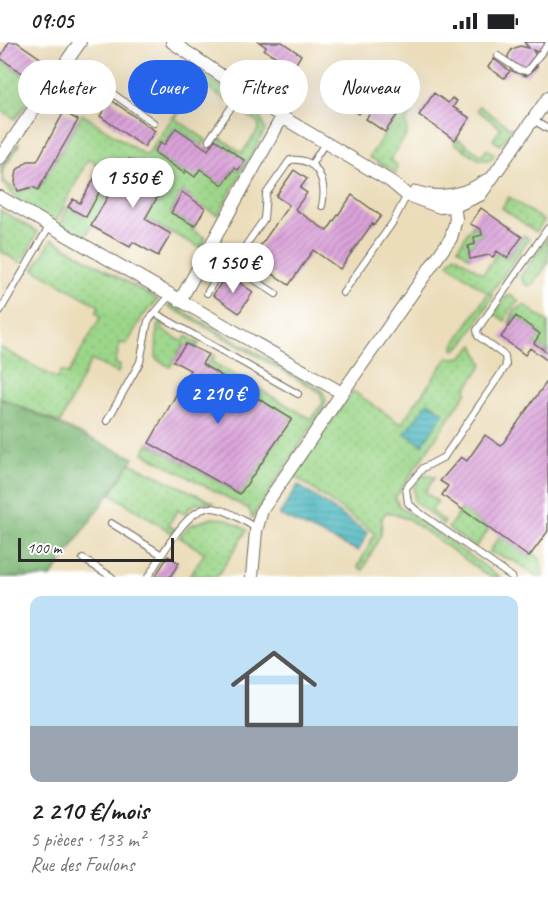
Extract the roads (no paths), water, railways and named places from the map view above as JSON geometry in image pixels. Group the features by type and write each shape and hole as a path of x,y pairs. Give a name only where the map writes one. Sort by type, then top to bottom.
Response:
{"street":[{"path":"172,42 220,74"},
{"path":"68,60 76,43"},
{"path":"278,114 403,190 454,201 480,195 491,174 548,99"},
{"path":"0,158 31,114"},
{"path":"176,296 198,269 282,117"},
{"path":"0,196 337,390"},
{"path":"252,577 256,528 262,510 337,390 451,238 456,219 454,201"}],"lane":[{"path":"498,56 519,70 527,71 548,44"},
{"path":"116,96 154,123"},
{"path":"209,140 227,114"},
{"path":"533,120 548,129"},
{"path":"311,165 325,142"},
{"path":"233,264 264,219 267,194 286,163 294,159 311,165 321,176 325,184 322,206"},
{"path":"343,293 393,222 403,190"},
{"path":"0,311 50,225"},
{"path":"512,577 417,511 408,503 406,488 423,468 444,457 506,366 505,356 478,336 477,330 548,228"},
{"path":"208,249 276,294"},
{"path":"198,269 212,278 213,283 207,292"},
{"path":"107,421 140,362 148,321 176,296"},
{"path":"155,313 298,394"},
{"path":"148,577 190,517 202,510 209,508 222,510 256,528"},
{"path":"111,523 162,555"},
{"path":"83,559 112,577"}],"water":[{"path":"428,402 444,413 422,445 405,433"},
{"path":"298,485 368,533 358,551 279,515"}]}
